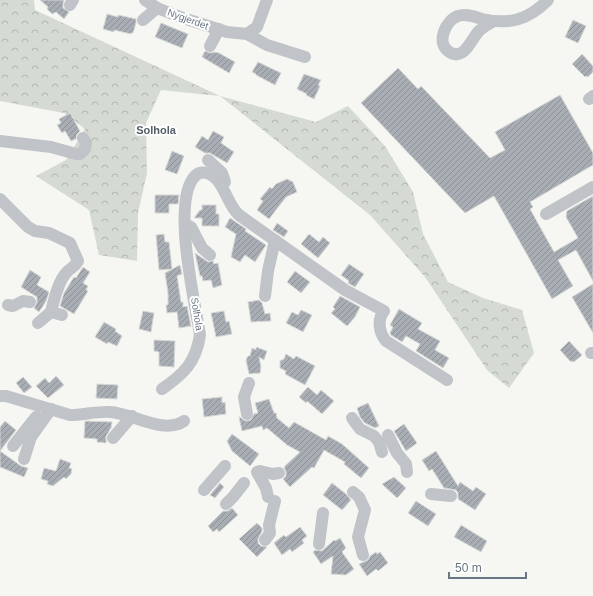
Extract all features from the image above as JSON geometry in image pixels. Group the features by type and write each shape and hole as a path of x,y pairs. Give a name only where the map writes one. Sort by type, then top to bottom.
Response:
{"street":[{"name":"Nygjerdet","path":"145,0 157,8 183,18 227,32 247,34 267,45 305,57"},
{"path":"247,34 257,27 267,0"},
{"path":"494,21 520,19 528,16 541,2"},
{"name":"Nygjerdet","path":"143,20 157,8"},
{"name":"Nygjerdet","path":"210,46 219,29"},
{"path":"0,141 51,147 80,154 85,149 86,142 83,138"},
{"path":"208,160 222,173 226,185 228,201"},
{"name":"Solhola","path":"162,389 184,373 197,353 200,335 187,259 185,224 186,193 193,178 197,174 205,172 212,175 218,181 235,212 345,290 384,311 380,315 379,320 382,337 447,380"},
{"path":"546,214 593,187"},
{"path":"0,199 28,227 35,231 49,234 70,243 76,254 78,261 74,267 66,273 57,289 56,313 38,323"},
{"path":"185,224 191,227 202,248 210,255"},
{"path":"265,296 268,272 275,240"},
{"name":"Solhola","path":"321,274 330,276 357,289"},
{"path":"8,305 13,306 23,301 30,302"},
{"path":"247,414 244,397 249,382"},
{"path":"0,396 45,405 70,415 110,412 132,416 168,426 179,424 184,421"},
{"path":"13,446 45,405"},
{"path":"24,459 31,437 45,405"},
{"path":"113,438 132,416"},
{"path":"352,418 360,429 374,436 379,442 382,452"},
{"path":"388,435 397,453 406,464 407,472"},
{"path":"204,490 225,466"},
{"path":"265,540 270,533 269,525 272,499 257,472 260,471 273,474 279,473"},
{"path":"226,504 244,483"},
{"path":"353,492 359,497 365,510 358,537 363,555"},
{"path":"431,494 451,496"},
{"path":"319,544 323,515"}],"green space":[{"path":"0,0 34,0 35,10 220,96 161,90 146,123 147,173 138,213 137,261 99,255 89,210 36,176 66,160 85,129 64,113 0,101"},
{"path":"220,96 316,122 348,106 385,146 413,192 423,234 448,282 483,298 522,310 534,353 509,388 487,370 425,277 370,215"}],"building":[{"path":"40,0 64,0 63,8 69,12 64,19 56,12 52,14 47,9 48,7"},
{"path":"107,14 136,19 133,33 131,34 114,30 114,32 103,29"},
{"path":"573,20 586,26 578,43 565,37"},
{"path":"161,23 188,34 182,48 155,37"},
{"path":"205,51 210,53 219,53 235,62 229,73 202,57"},
{"path":"582,54 593,66 593,72 588,77 585,77 572,64"},
{"path":"258,62 281,73 275,85 252,72"},
{"path":"398,68 418,89 421,86 490,158 505,150 495,132 560,95 593,153 593,165 530,202 533,207 530,209 554,252 578,238 566,217 567,211 593,196 593,281 576,250 558,260 573,286 552,299 494,196 465,213 361,103"},
{"path":"304,74 321,80 314,99 297,89"},
{"path":"70,113 80,131 77,134 76,139 71,141 65,131 62,133 57,125 61,123 59,119"},
{"path":"213,131 224,137 221,143 234,152 227,163 210,153 205,153 195,147 202,136 208,140"},
{"path":"172,151 184,156 177,174 165,170"},
{"path":"287,179 293,182 297,192 286,197 269,219 257,210 263,201 260,199 270,187 272,189 276,184"},
{"path":"155,195 179,195 178,204 169,204 169,213 155,213"},
{"path":"202,205 216,205 216,214 219,214 219,226 202,226 202,218 194,218 200,210 202,210"},
{"path":"230,218 246,229 245,231 266,245 255,262 245,255 240,262 231,257 236,234 225,227"},
{"path":"277,223 288,231 284,237 273,230"},
{"path":"164,234 165,242 169,242 172,269 159,270 156,235"},
{"path":"309,234 319,242 323,237 330,243 318,258 301,244"},
{"path":"195,253 208,262 213,261 214,264 218,263 222,285 213,288 211,280 203,281 202,276 200,276"},
{"path":"349,264 364,274 355,287 348,283 349,281 341,275"},
{"path":"180,265 182,274 177,276 181,302 183,302 183,307 187,306 191,326 179,328 177,312 167,313 166,305 168,305 168,293 165,273"},
{"path":"83,267 90,272 83,283 88,286 86,290 88,291 74,314 60,306 64,293 74,277 76,278"},
{"path":"30,270 41,277 37,285 49,292 46,301 39,312 34,308 37,303 37,297 21,287"},
{"path":"295,271 310,282 301,293 287,282"},
{"path":"593,284 593,333 572,297"},
{"path":"340,296 360,307 355,317 347,326 331,313 335,309 333,307"},
{"path":"259,300 262,303 265,314 270,313 271,321 251,322 248,302"},
{"path":"399,309 422,323 418,329 440,341 435,350 449,358 443,368 416,351 420,344 406,336 402,342 391,335 390,333 393,327 390,325"},
{"path":"301,310 312,315 303,332 286,323 292,312 298,315"},
{"path":"143,311 154,313 151,332 139,329"},
{"path":"224,311 226,322 229,321 232,334 216,337 211,313"},
{"path":"104,322 116,329 115,331 122,336 117,346 108,342 107,344 95,337"},
{"path":"154,340 175,341 174,367 159,366 159,352 154,351"},
{"path":"569,341 582,355 574,362 571,362 560,350"},
{"path":"256,347 267,351 264,360 259,357 261,367 260,373 249,374 246,360 248,356 250,356 252,348 256,350"},
{"path":"286,354 294,359 296,356 315,366 305,385 285,374 286,371 280,368 280,361 284,359"},
{"path":"56,376 64,385 48,398 36,386 45,378 49,383"},
{"path":"23,377 32,387 24,393 16,383"},
{"path":"97,384 118,385 117,399 96,398"},
{"path":"308,387 317,395 321,390 334,401 322,414 307,401 306,403 299,397"},
{"path":"222,397 222,403 225,402 226,414 204,417 202,399"},
{"path":"269,399 277,418 289,428 294,422 326,440 328,436 342,444 369,468 361,478 344,464 345,462 324,450 314,468 312,467 290,487 283,479 286,476 284,467 300,452 287,445 267,428 263,430 262,426 242,431 239,417 245,421 251,420 254,414 258,413 255,403"},
{"path":"368,403 379,426 375,428 365,423 360,417 357,408"},
{"path":"5,421 16,430 0,451 0,427"},
{"path":"85,421 112,422 111,428 106,436 106,443 97,442 97,439 84,438"},
{"path":"404,424 417,443 406,451 394,431"},
{"path":"232,434 259,454 250,466 232,451 227,441"},
{"path":"0,451 21,466 28,468 24,477 0,467"},
{"path":"436,451 458,486 460,482 473,491 476,487 486,494 475,510 458,499 458,493 456,490 444,488 432,469 429,471 422,460"},
{"path":"60,459 71,463 69,468 72,469 71,474 66,479 64,477 53,486 47,484 48,481 41,479 44,468 56,471"},
{"path":"394,477 406,488 397,498 382,484"},
{"path":"220,483 224,487 215,498 210,495"},
{"path":"332,483 351,500 342,510 323,495"},
{"path":"416,501 436,514 428,526 408,513"},
{"path":"232,508 238,515 219,532 217,529 213,532 208,526 223,511 228,511"},
{"path":"257,523 262,528 258,543 261,546 267,547 257,557 239,539"},
{"path":"461,525 487,541 481,552 454,537"},
{"path":"300,527 307,536 302,540 304,543 292,552 290,549 282,555 274,543 284,535 286,537"},
{"path":"340,538 346,548 342,552 354,569 346,575 331,574 333,556 321,564 313,552 315,550 322,551 334,540 335,541"},
{"path":"376,552 377,554 380,552 388,563 378,571 376,569 367,576 359,564 368,560 370,556"}],"district":[{"name":"Solhola","path":"156,130"}]}
